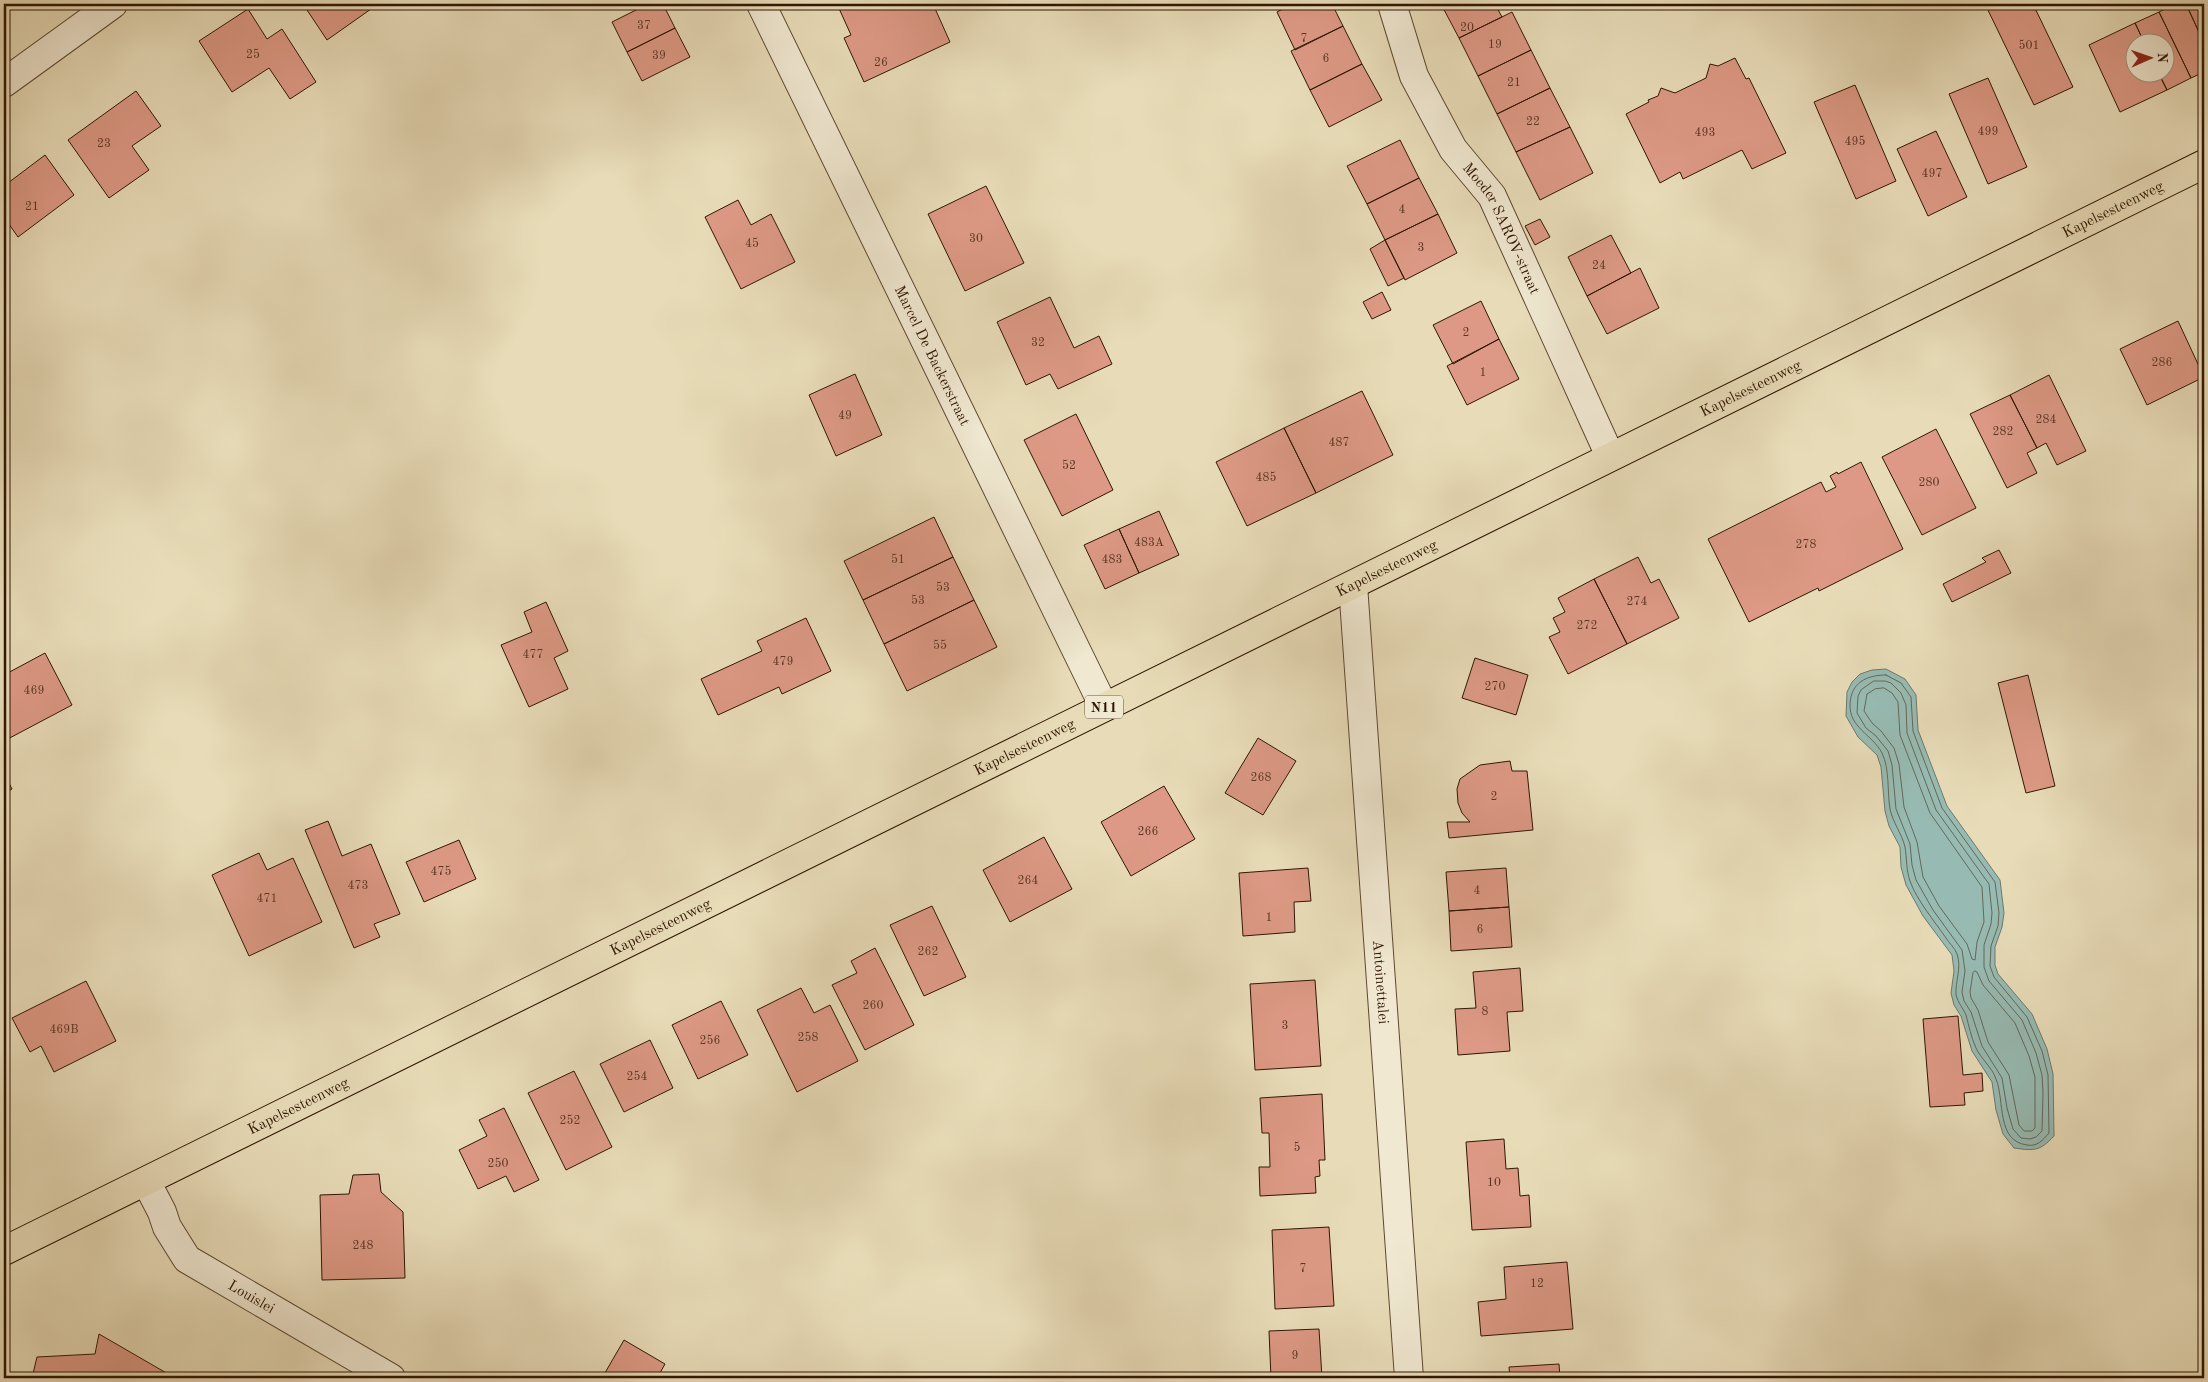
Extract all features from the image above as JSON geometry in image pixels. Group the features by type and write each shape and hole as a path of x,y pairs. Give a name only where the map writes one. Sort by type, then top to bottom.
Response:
{"main road":[{"name":"Kapelsesteenweg","path":"4,1252 1610,456 2204,164"}],"street":[{"path":"4,83 113,4"},
{"name":"Marcel De Backerstraat","path":"761,4 1104,707"},
{"name":"Moeder SAROV-straat","path":"1392,4 1414,76 1453,149 1492,196 1610,456"},
{"name":"Antoinettalei","path":"1352,585 1410,1378"},
{"name":"Louislei","path":"147,1182 162,1212 167,1227 187,1259 391,1378"}],"water":[{"path":"1886,669 1905,679 1916,695 1918,730 1947,806 2000,880 2004,913 2002,927 1995,947 1995,965 1998,974 2032,1014 2047,1049 2053,1074 2054,1136 2045,1145 2037,1149 2014,1148 2003,1134 1996,1110 1992,1082 1972,1051 1961,1016 1954,1005 1951,993 1954,971 1952,955 1923,916 1906,885 1901,867 1900,847 1889,826 1885,811 1881,767 1877,755 1858,737 1846,716 1847,692 1852,682 1860,674 1872,670"}],"building":[{"path":"303,4 368,4 371,9 327,40"},
{"path":"648,4 663,4 675,28 627,52 612,22"},
{"path":"837,4 933,4 950,42 864,82 844,38 851,35"},
{"path":"1292,4 1332,4 1343,26 1295,50 1277,12"},
{"path":"1441,4 1495,4 1502,17 1459,38"},
{"path":"1985,4 2033,4 2073,87 2034,105"},
{"path":"2175,4 2186,4 2204,43 2204,72 2191,78 2176,47 2176,32 2169,32 2159,12"},
{"path":"2186,4 2204,4 2204,43"},
{"path":"248,9 267,39 282,29 316,82 290,99 269,68 232,92 199,41"},
{"path":"1512,12 1531,50 1478,76 1459,38"},
{"path":"2159,12 2169,32 2139,32 2135,23"},
{"path":"2135,23 2139,32 2126,32 2126,82 2163,82 2167,90 2120,112 2089,45"},
{"path":"1343,26 1362,64 1310,90 1291,51"},
{"path":"675,28 690,57 642,81 627,52"},
{"path":"2176,47 2191,78 2167,90 2163,82 2176,82"},
{"path":"1531,50 1550,88 1497,114 1478,76"},
{"path":"1735,58 1746,79 1749,78 1786,153 1752,169 1742,150 1683,179 1680,172 1660,183 1626,114 1658,96 1661,88 1675,93 1706,78 1710,64 1718,66"},
{"path":"1362,64 1382,100 1329,127 1310,90"},
{"path":"1988,78 2027,167 1988,184 1949,94"},
{"path":"1855,85 1896,181 1856,199 1814,102"},
{"path":"1550,88 1570,127 1516,152 1497,114"},
{"path":"136,91 161,126 132,146 149,170 109,198 68,140"},
{"path":"1570,127 1593,173 1540,200 1516,152"},
{"path":"1936,131 1967,197 1928,216 1897,149"},
{"path":"1400,140 1419,178 1367,204 1347,166"},
{"path":"45,155 74,195 18,237 4,217 4,186"},
{"path":"1419,178 1438,214 1385,240 1367,204"},
{"path":"986,186 1024,263 965,291 928,214"},
{"path":"738,200 751,225 771,214 795,262 741,289 705,217"},
{"path":"1438,214 1457,253 1405,280 1385,240"},
{"path":"1540,219 1550,237 1535,245 1525,226"},
{"path":"1611,235 1631,273 1587,296 1568,257"},
{"path":"1385,240 1404,278 1388,286 1370,249"},
{"path":"1640,268 1659,308 1607,334 1587,296"},
{"path":"1382,292 1391,310 1372,319 1363,302"},
{"path":"1050,297 1074,348 1099,336 1112,364 1058,389 1050,374 1026,385 997,322"},
{"path":"1481,301 1499,339 1453,364 1433,325"},
{"path":"2178,321 2204,377 2147,405 2120,349"},
{"path":"1499,339 1519,379 1467,405 1447,366"},
{"path":"855,374 882,435 836,456 809,395"},
{"path":"2049,375 2086,451 2057,465 2046,443 2037,448 2010,395"},
{"path":"1362,391 1393,455 1316,493 1284,428"},
{"path":"2010,395 2037,448 2027,453 2037,473 2007,488 1970,414"},
{"path":"1076,414 1113,490 1062,516 1024,440"},
{"path":"1284,428 1316,493 1247,526 1216,462"},
{"path":"1936,429 1976,508 1922,535 1882,457"},
{"path":"1861,462 1903,549 1819,591 1818,588 1749,622 1708,539 1821,482 1826,492 1836,487 1830,476"},
{"path":"1159,511 1179,555 1139,573 1119,529"},
{"path":"934,517 953,557 863,600 844,561"},
{"path":"1119,529 1139,573 1105,589 1084,545"},
{"path":"1999,550 2011,573 1952,602 1943,584 1986,562 1982,558"},
{"path":"953,557 974,600 884,644 863,600"},
{"path":"1638,557 1651,583 1659,579 1679,618 1627,644 1594,579"},
{"path":"1594,579 1627,644 1568,674 1549,637 1560,632 1553,618 1565,612 1558,598"},
{"path":"974,600 997,647 907,691 884,644"},
{"path":"546,602 568,651 554,658 568,689 529,707 501,645 532,632 524,612"},
{"path":"806,618 831,671 782,694 779,687 718,715 701,679 762,651 757,641"},
{"path":"45,653 72,705 4,741 4,675"},
{"path":"1475,658 1528,675 1516,715 1462,698"},
{"path":"2028,675 2055,786 2026,793 1998,683"},
{"path":"1258,738 1296,761 1263,815 1225,793"},
{"path":"1510,761 1512,771 1527,771 1533,830 1449,838 1447,822 1470,822 1462,813 1458,803 1457,789 1460,779 1480,765"},
{"path":"4,773 12,789 4,794"},
{"path":"1164,786 1195,839 1131,876 1101,822"},
{"path":"328,821 342,856 371,844 400,914 374,924 380,937 354,948 305,830"},
{"path":"1044,837 1072,889 1010,922 983,870"},
{"path":"459,840 476,879 424,902 406,862"},
{"path":"259,853 267,870 293,858 322,922 249,956 212,875"},
{"path":"1308,868 1311,901 1294,902 1295,932 1243,936 1239,873"},
{"path":"1506,868 1509,907 1449,911 1446,872"},
{"path":"932,906 966,977 924,996 890,925"},
{"path":"1509,907 1512,947 1451,951 1449,911"},
{"path":"875,948 914,1025 865,1050 832,985 857,973 851,961"},
{"path":"1520,968 1523,1011 1507,1012 1510,1051 1458,1055 1455,1009 1476,1008 1473,972"},
{"path":"1315,980 1321,1066 1255,1070 1250,984"},
{"path":"86,981 116,1041 54,1072 41,1046 30,1052 12,1018"},
{"path":"801,988 814,1013 830,1005 858,1061 797,1092 757,1010"},
{"path":"721,1001 748,1055 698,1079 672,1025"},
{"path":"1958,1016 1963,1075 1982,1073 1983,1091 1964,1093 1965,1105 1930,1107 1923,1019"},
{"path":"650,1040 673,1088 624,1112 600,1064"},
{"path":"574,1071 612,1147 566,1170 528,1093"},
{"path":"1322,1094 1325,1160 1319,1160 1320,1176 1315,1177 1316,1193 1260,1196 1259,1167 1270,1167 1269,1133 1262,1133 1260,1098"},
{"path":"504,1108 539,1180 514,1192 506,1176 478,1189 459,1150 487,1136 479,1120"},
{"path":"1504,1139 1506,1169 1518,1168 1520,1196 1529,1195 1531,1227 1472,1230 1466,1142"},
{"path":"379,1174 381,1192 403,1212 405,1278 322,1280 320,1195 349,1194 353,1175"},
{"path":"1329,1227 1334,1306 1275,1309 1272,1230"},
{"path":"1567,1262 1573,1329 1481,1336 1478,1302 1506,1299 1504,1267"},
{"path":"1319,1329 1322,1378 1271,1378 1269,1331"},
{"path":"99,1334 175,1378 32,1378 37,1357 95,1354"},
{"path":"624,1340 665,1364 660,1373 669,1378 602,1378"},
{"path":"1559,1364 1560,1378 1510,1378 1509,1367"}]}
